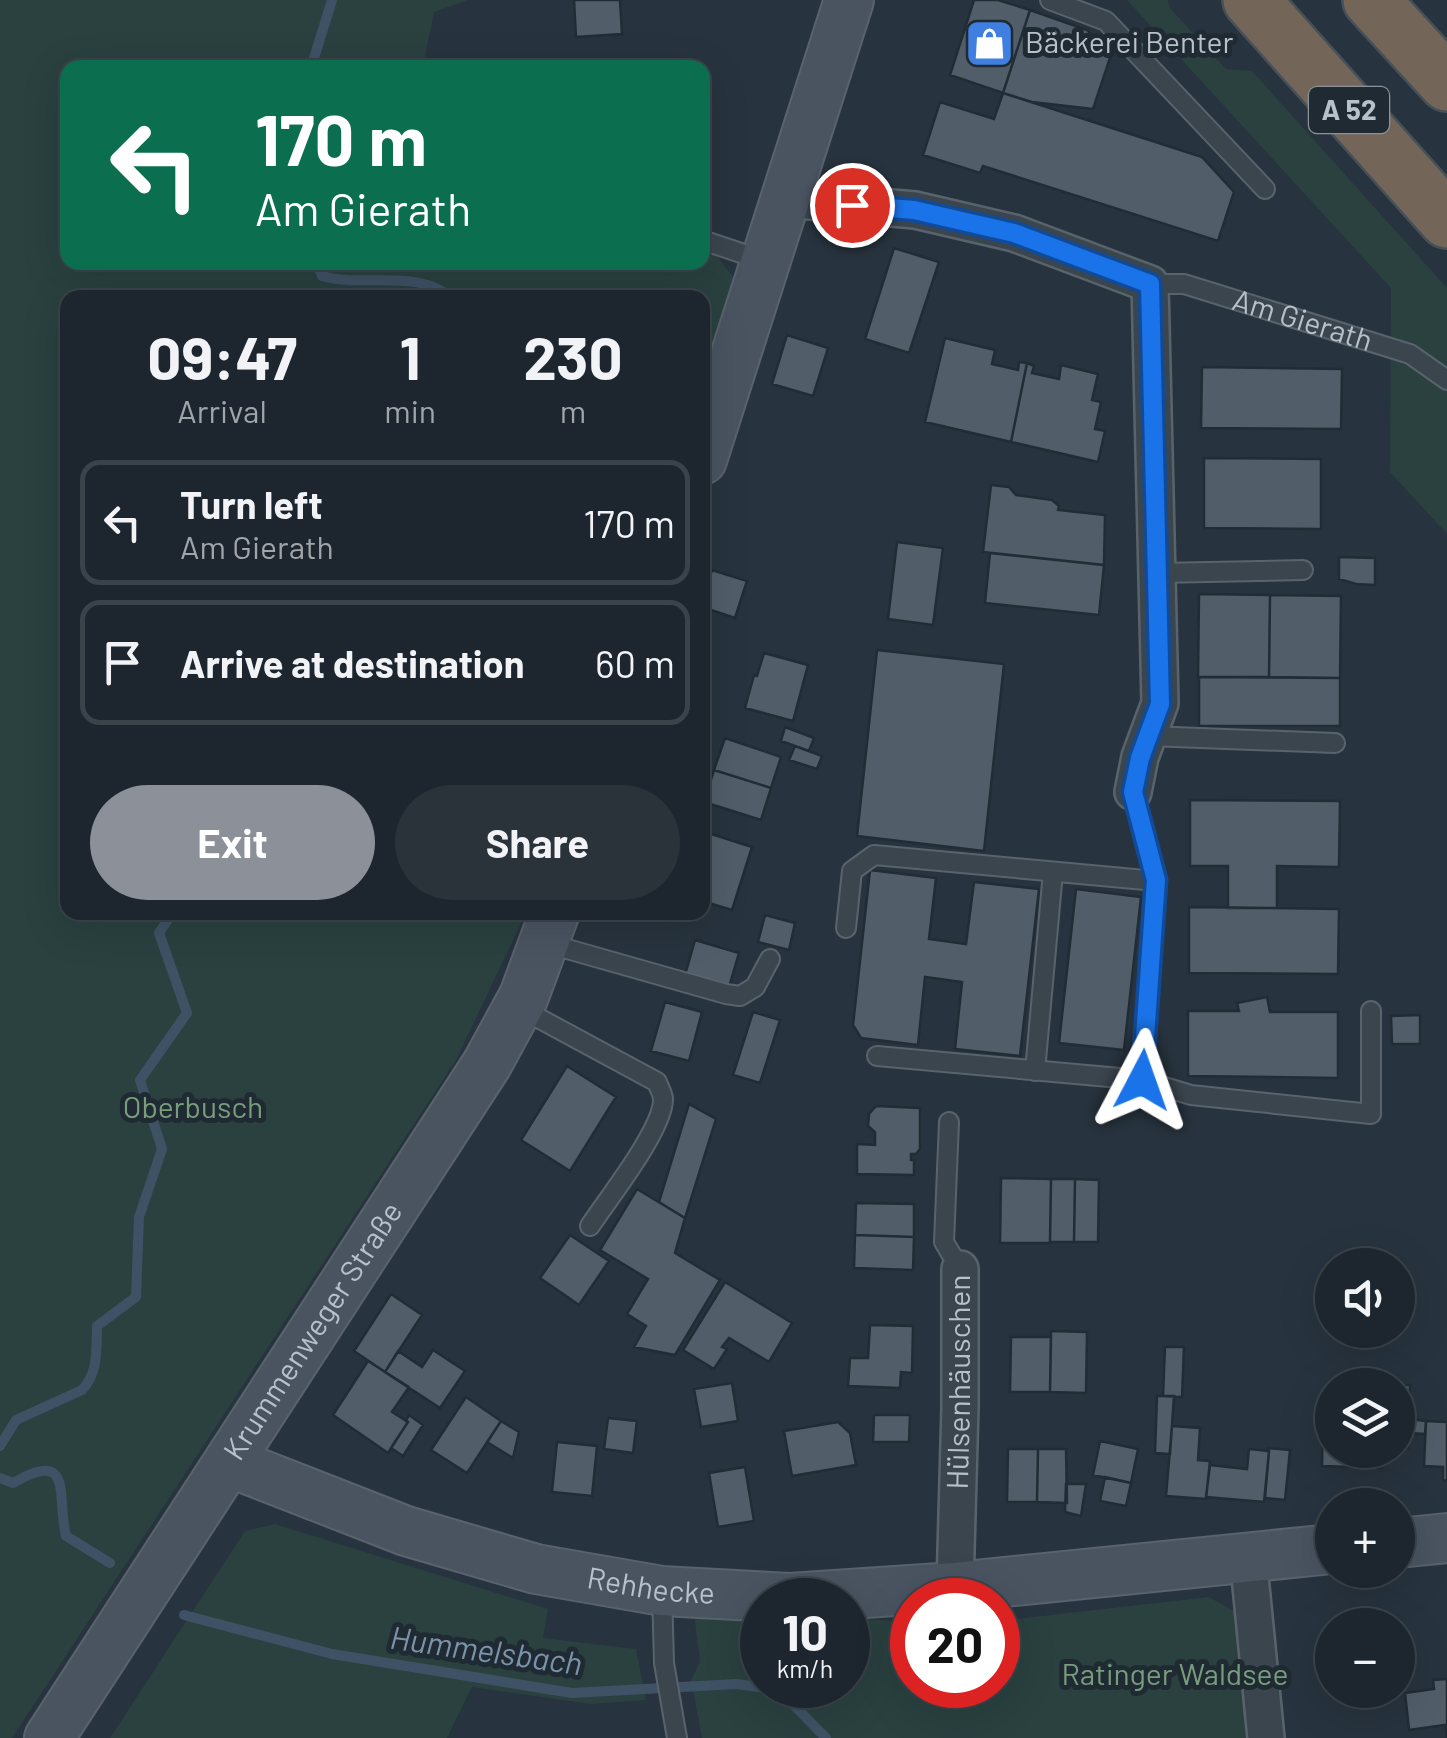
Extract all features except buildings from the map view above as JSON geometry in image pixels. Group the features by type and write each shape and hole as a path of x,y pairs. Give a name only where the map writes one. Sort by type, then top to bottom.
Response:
{"highway":[{"name":"A 52","path":"1251,0 1447,220"},
{"path":"1371,0 1447,83"}],"main road":[{"path":"710,436 848,0"},
{"name":"Krummenweger Straße","path":"49,1738 487,1064 518,1006 550,928"},
{"name":"Rehhecke","path":"230,1462 406,1532 536,1568 662,1591 790,1598 890,1591"},
{"path":"1415,1541 1447,1538"},
{"name":"Rehhecke","path":"1020,1580 1315,1550"}],"street":[{"name":"Am Gierath","path":"787,199 914,210 1014,233 1150,284"},
{"path":"1133,792 1140,758 1160,704 1150,284"},
{"name":"Hülsenhäuschen","path":"955,1578 960,1269"},
{"path":"1248,1556 1266,1738"}],"lane":[{"path":"1050,0 1106,21 1265,189"},
{"path":"710,243 767,262"},
{"name":"Am Gierath","path":"1150,284 1184,284 1410,354 1447,380"},
{"path":"1158,573 1303,570"},
{"path":"1148,736 1335,742"},
{"path":"1133,792 1156,880 1142,1080"},
{"path":"846,928 852,870 874,855 1156,880"},
{"path":"1035,1071 1053,872"},
{"path":"550,928 740,996 754,987 770,959"},
{"path":"518,1006 657,1082 663,1098 645,1146 590,1226"},
{"path":"877,1056 1142,1080 1191,1096 1371,1114 1371,1011"},
{"name":"Hülsenhäuschen","path":"949,1122 944,1242 960,1269"},
{"path":"662,1591 664,1663 676,1731"}],"green space":[{"name":"Oberbusch","path":"0,0 468,0 434,12 424,60 60,60 60,270 710,270 710,250 736,281 710,361 710,290 60,290 60,920 523,920 456,1060 12,1738 0,1738"},
{"path":"1127,0 1168,0 1169,7 1226,69 1252,71 1447,288 1447,534 1390,472 1391,288"},
{"path":"275,1524 548,1609 543,1638 636,1649 646,1700 590,1704 472,1687 447,1738 110,1738 245,1531"},
{"name":"Ratinger Waldsee","path":"1209,1597 1237,1613 1248,1738 702,1738 691,1680 700,1662 694,1613 740,1614 740,1708 870,1708 870,1619 890,1621 890,1708 1020,1708 1020,1618"}],"waterway":[{"path":"313,60 332,0"},
{"path":"320,270 322,276 338,279 406,281 440,290"},
{"path":"0,1446 16,1420 82,1390 94,1368 97,1326 136,1297 139,1217 162,1149 140,1080 187,1013 159,933 168,920"},
{"name":"Hummelsbach","path":"0,1478 13,1483 33,1473 54,1474 59,1482 66,1536 110,1563"},
{"name":"Hummelsbach","path":"184,1615 332,1654 572,1693 736,1684 779,1690 826,1738"}],"place":[{"name":"Bäckerei Benter","path":"990,43"}],"route":[{"path":"852,205 914,210 1014,233 1150,284 1160,704 1140,758 1133,792 1156,880 1142,1080"}]}
